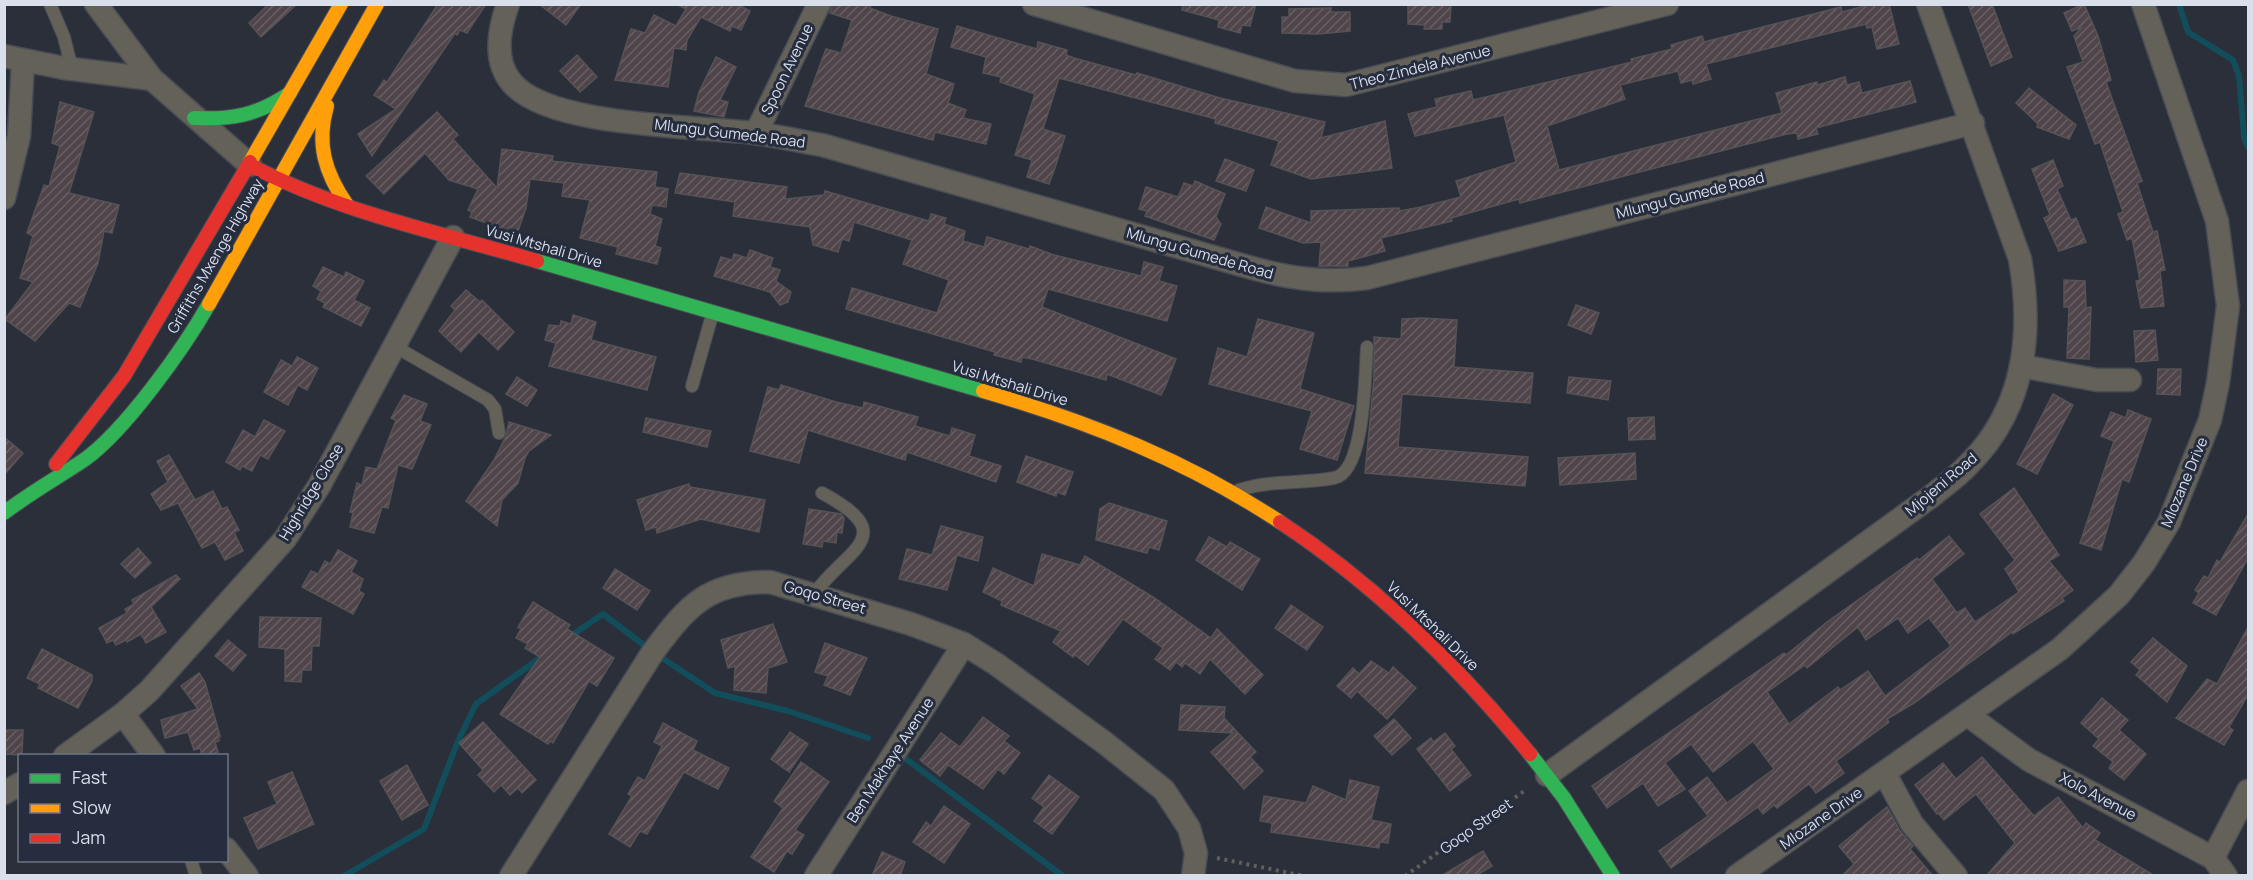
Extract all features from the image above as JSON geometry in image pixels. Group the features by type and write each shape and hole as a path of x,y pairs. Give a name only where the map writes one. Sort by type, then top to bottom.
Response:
{"street":[{"path":"96,4 152,79 250,165"},
{"name":"Griffiths Mxenge Highway","path":"38,487 124,376 250,165 341,4"},
{"name":"Griffiths Mxenge Highway","path":"4,513 38,487 85,459 120,426 151,389 207,308 377,4"},
{"name":"Mlungu Gumede Road","path":"508,4 499,42 501,64 512,82 544,105 591,117 756,133 822,145 1285,277 1337,282 1366,278 1973,123"},
{"name":"Spoon Avenue","path":"756,133 819,4"},
{"name":"Theo Zindela Avenue","path":"1034,4 1295,81 1346,85 1667,4"},
{"name":"Mjojeni Road","path":"1547,775 1933,495 1969,464 1996,431 2016,390 2025,350 2026,297 2020,259 1973,123 1928,4"},
{"name":"Mlozane Drive","path":"1737,876 1969,716 2060,649 2119,595 2144,563 2169,522 2210,420 2218,383 2228,306 2217,221 2143,4"},
{"path":"4,198 19,136 14,59 152,79"},
{"path":"341,68 324,113 321,151 333,185 347,205"},
{"path":"194,118 232,120 248,117 264,111 291,92"},
{"name":"Vusi Mtshali Drive","path":"250,165 278,180 347,205 1057,413 1153,451 1232,492 1302,536 1364,582 1414,628 1470,686 1547,775 1613,876"},
{"name":"Highridge Close","path":"68,754 123,714 176,663 285,539 319,486 453,237"},
{"path":"2021,366 2097,380 2130,380"},
{"name":"Goqo Street","path":"511,876 653,652 677,619 698,601 724,586 746,582 770,582 814,594 911,624 964,644 1105,742 1164,790 1189,828 1196,853 1193,876"},
{"name":"Ben Makhaye Avenue","path":"816,876 964,644"},
{"path":"123,714 153,754"},
{"name":"Xolo Avenue","path":"1969,716 2029,760 2217,869"},
{"path":"1885,774 1912,824 1956,876"},
{"path":"4,793 18,785"},
{"path":"2217,869 2248,791"},
{"path":"228,852 247,876"}],"lane":[{"path":"50,4 64,37 72,69"},
{"path":"692,386 713,312"},
{"path":"394,346 488,400 495,410 499,433"},
{"path":"1232,492 1281,481 1337,478 1346,472 1352,462 1362,418 1367,347"},
{"path":"814,594 832,572 857,550 864,534 862,524 853,512 822,493"}],"path":[{"name":"Goqo Street","path":"1405,876 1547,775"},
{"path":"1196,853 1304,876"}],"building":[{"path":"269,4 297,4 261,37 249,23"},
{"path":"438,4 486,4 467,33 460,30 457,35 455,33 372,156 358,134 396,109 374,95 384,80 387,82"},
{"path":"539,4 581,4 566,25"},
{"path":"676,4 737,4 750,11 741,30 732,26 730,31 701,17 687,40 686,50 674,48 668,87 615,80 631,29 645,33 654,15 676,26 686,9"},
{"path":"832,4 871,4 870,8 891,16 938,29 926,74 954,84 948,103 966,110 963,118 991,124 986,144 935,132 933,140 805,106 826,49 841,53 852,20 830,13"},
{"path":"1183,4 1256,4 1250,26 1242,25 1240,33 1218,27 1219,20 1182,10"},
{"path":"1408,4 1451,4 1450,22 1442,22 1442,29 1424,29 1425,25 1408,24"},
{"path":"1872,4 1889,4 1899,44 1877,49 1872,27 1867,28 1866,24 1706,64 1711,79 1693,84 1692,80 1681,83 1678,71 1620,85 1625,99 1547,126 1559,170 1782,113 1776,93 1817,82 1817,85 1845,77 1847,85 1859,82 1862,93 1910,81 1916,102 1816,128 1818,134 1798,139 1797,133 1787,134 1520,203 1519,199 1451,218 1452,221 1381,238 1385,251 1348,261 1348,266 1319,266 1321,242 1303,243 1259,228 1266,207 1311,223 1311,211 1399,208 1400,211 1461,197 1456,181 1516,162 1504,115 1415,136 1408,114 1437,107 1435,99 1471,91 1473,100 1632,62 1631,59 1672,49 1671,45 1702,36 1704,42 1841,7 1842,12"},
{"path":"1968,4 1992,4 2012,57 1991,66"},
{"path":"2084,4 2098,36 2111,80 2106,82 2142,181 2137,183 2153,232 2157,231 2165,270 2160,271 2164,306 2141,308 2136,281 2140,280 2132,238 2127,240 2118,214 2123,212 2100,142 2095,144 2067,67 2083,62 2074,36 2082,27 2072,31 2064,13"},
{"path":"1331,8 1331,12 1350,12 1350,31 1318,34 1282,33 1282,17 1289,17 1289,9"},
{"path":"957,26 1037,49 1038,42 1067,50 1066,55 1074,58 1136,75 1137,73 1220,98 1325,122 1321,138 1385,121 1392,168 1311,179 1271,165 1279,141 1215,123 1216,119 1059,78 1043,129 1065,136 1055,168 1049,184 1027,177 1032,160 1015,155 1035,94 1000,82 1001,77 983,73 986,57 951,47"},
{"path":"577,55 597,77 580,92 560,71"},
{"path":"716,57 736,67 720,100 728,102 724,117 694,111 699,92"},
{"path":"2029,88 2076,125 2069,139 2037,127 2038,124 2016,103"},
{"path":"60,102 94,112 69,193 119,205 112,233 104,231 98,263 80,307 69,303 35,341 5,319 33,282 20,278 33,236 27,233 44,185 49,186 60,146 52,143"},
{"path":"437,112 458,135 453,139 497,188 502,149 553,156 552,161 657,172 655,187 668,189 666,207 652,205 650,214 662,219 655,246 661,248 657,264 616,254 618,247 580,238 590,200 562,196 564,183 530,179 526,208 518,231 509,227 508,231 470,217 472,212 468,210 478,189 449,180 425,153 384,194 366,176"},
{"path":"1225,159 1254,170 1246,191 1216,181"},
{"path":"2053,160 2063,186 2057,189 2071,220 2076,218 2086,242 2059,251 2044,218 2050,215 2032,169"},
{"path":"680,173 787,187 785,199 824,195 825,191 929,221 931,214 946,218 944,224 965,231 963,241 984,247 987,237 1029,249 1030,246 1054,255 1141,276 1144,262 1163,267 1159,281 1177,286 1167,321 1048,289 1042,307 1176,359 1166,385 1161,395 1107,374 1106,380 1032,359 1022,357 1021,362 994,355 995,352 846,309 852,288 937,313 949,280 903,264 912,240 854,222 849,241 842,239 838,252 813,245 810,227 733,216 735,202 675,193"},
{"path":"1195,181 1225,194 1216,217 1221,224 1214,240 1145,216 1147,211 1139,209 1146,187 1178,197 1184,183 1193,186"},
{"path":"750,250 773,258 770,267 780,270 776,281 791,292 788,302 780,305 770,292 714,276 721,257 732,260 734,254 747,258"},
{"path":"323,267 344,277 346,272 364,281 354,300 370,308 361,326 323,307 325,303 317,299 321,291 313,286"},
{"path":"2064,280 2085,281 2086,308 2091,307 2089,359 2067,358 2069,307 2064,307"},
{"path":"466,290 480,302 482,300 514,332 498,350 479,332 461,352 439,331 455,310 451,306"},
{"path":"1576,305 1599,313 1591,334 1568,325"},
{"path":"573,315 596,322 591,340 656,357 647,390 549,366 556,343 545,340 549,325 560,326 561,321 571,324"},
{"path":"1258,319 1314,333 1300,389 1354,406 1337,460 1300,449 1312,411 1209,384 1218,348 1247,357"},
{"path":"1402,319 1457,320 1454,367 1533,373 1530,403 1402,394 1398,447 1528,457 1525,486 1365,473 1374,378 1374,337 1401,339"},
{"path":"2155,330 2158,360 2136,362 2134,331"},
{"path":"297,357 318,368 307,390 298,385 288,405 264,392 281,360 292,366"},
{"path":"2158,369 2181,369 2180,395 2157,394"},
{"path":"517,377 537,390 527,406 506,394"},
{"path":"1569,377 1611,381 1608,400 1567,393"},
{"path":"781,385 836,402 863,408 864,402 918,417 915,426 950,436 952,428 975,435 969,456 1001,466 996,482 907,452 905,460 808,430 799,463 750,451 768,387 779,390"},
{"path":"2053,394 2073,405 2037,474 2017,464"},
{"path":"404,395 427,404 420,421 431,425 412,469 398,465 388,508 382,507 374,533 350,527 353,513 350,512 357,483 362,485 366,467 377,469 396,420 391,418"},
{"path":"2128,410 2151,419 2129,482 2122,479 2101,550 2080,543 2114,441 2101,436 2111,412 2126,418"},
{"path":"1654,417 1655,439 1629,440 1628,418"},
{"path":"646,418 711,431 707,447 643,432"},
{"path":"264,420 285,431 268,459 260,455 252,471 242,466 240,470 226,462 243,430 255,437"},
{"path":"509,422 551,435 529,451 518,483 502,500 497,526 466,501 494,460 506,436"},
{"path":"4,437 23,453 4,475"},
{"path":"1635,453 1636,479 1560,485 1558,458"},
{"path":"169,455 195,500 213,491 222,509 227,507 239,530 234,532 243,551 225,560 215,542 202,548 178,503 161,510 151,494 168,482 157,461"},
{"path":"1026,456 1073,472 1065,495 1057,492 1056,496 1017,482"},
{"path":"689,484 690,487 765,500 759,532 701,519 657,533 656,527 646,530 637,500"},
{"path":"2014,488 2059,555 2049,561 2073,590 2062,598 2064,601 2013,634 2012,632 1914,703 1887,719 1889,722 1836,761 1844,773 1816,793 1809,784 1777,808 1774,805 1763,814 1758,807 1671,868 1659,851 1708,816 1689,791 1707,777 1727,803 1774,769 1753,741 1713,772 1691,744 1665,763 1685,789 1658,806 1643,783 1607,808 1592,786 1784,653 1786,655 1827,622 1917,558 1919,560 1949,536 1964,554 1932,579 1957,613 1965,608 1975,622 2019,592 2005,569 2015,560 1980,514","holes":["1898,618 1908,633 1929,618 1951,646 1885,696 1868,671 1840,690 1838,687 1789,724 1767,692 1805,665 1807,668 1858,627 1866,640"]},
{"path":"1109,503 1167,521 1159,550 1149,547 1147,553 1096,540 1100,509"},
{"path":"809,509 841,514 844,518 842,533 837,532 836,543 823,541 822,547 803,544"},
{"path":"2248,514 2248,558 2216,615 2193,603 2199,593 2195,590 2204,576 2208,578 2217,560 2220,562"},
{"path":"941,526 983,537 978,561 957,555 947,590 899,579 907,549 932,555"},
{"path":"1209,537 1227,547 1230,542 1260,559 1242,590 1196,560"},
{"path":"138,548 151,563 135,578 121,564"},
{"path":"338,550 357,561 351,572 363,579 359,591 364,594 353,614 302,587 311,571 318,574 325,561 330,564"},
{"path":"1042,554 1080,565 1085,556 1153,597 1211,638 1217,629 1263,675 1245,694 1210,659 1200,674 1185,663 1182,667 1176,662 1170,670 1155,659 1163,648 1123,619 1088,665 1075,655 1073,657 1053,642 1061,631 1001,605 1002,601 983,592 993,568 1034,586"},
{"path":"615,569 650,591 637,610 603,588"},
{"path":"176,575 180,579 151,607 166,632 146,643 141,634 116,645 113,640 107,643 99,628 127,613 125,609 134,604 132,600"},
{"path":"533,602 570,625 567,629 614,658 597,686 589,681 553,743 550,741 548,744 500,714 540,657 525,648 528,644 516,638 521,629 518,627"},
{"path":"1291,605 1323,627 1307,650 1275,628"},
{"path":"260,617 321,618 319,646 312,646 311,670 302,670 301,682 285,681 285,649 259,647"},
{"path":"773,624 787,662 768,668 766,693 734,690 735,666 728,668 721,640"},
{"path":"2248,627 2248,695 2229,727 2233,730 2224,745 2176,718 2207,679 2217,684"},
{"path":"2153,638 2187,666 2167,702 2136,675 2140,670 2131,662"},
{"path":"228,640 246,655 233,671 215,656"},
{"path":"825,643 867,658 850,695 824,685 828,676 815,672"},
{"path":"42,649 92,675 92,681 78,708 38,688 40,684 27,678"},
{"path":"1371,661 1389,673 1393,667 1416,688 1387,719 1357,691 1351,698 1337,686 1353,668 1359,674"},
{"path":"199,673 205,682 220,736 218,734 219,741 215,742 218,752 202,754 200,748 194,750 188,732 165,738 161,720 198,709 181,686"},
{"path":"2102,698 2128,720 2119,730 2146,754 2124,780 2109,768 2113,762 2093,746 2099,739 2081,723"},
{"path":"1181,705 1225,707 1224,718 1256,752 1250,757 1263,771 1244,789 1211,752 1233,733 1179,730"},
{"path":"983,717 1009,736 1004,741 1020,753 1004,774 998,769 983,789 948,765 940,776 920,760 941,733 960,747"},
{"path":"1394,719 1411,738 1392,755 1374,736"},
{"path":"483,722 536,780 522,793 518,788 510,795 501,785 494,792 478,775 483,770 459,743"},
{"path":"663,723 697,741 693,750 729,768 718,789 684,772 647,834 640,831 630,847 609,834 632,796 628,794 638,777 645,781 662,746 654,742"},
{"path":"4,730 23,730 22,754 4,754"},
{"path":"790,732 808,744 789,772 771,759"},
{"path":"1445,733 1455,746 1451,749 1471,775 1450,791 1417,749 1431,738 1433,742"},
{"path":"1982,757 2034,816 2058,797 2083,828 2086,823 2100,833 2095,840 2155,876 1986,876 2015,843 1976,794 1944,820 1915,785 1943,763 1956,779"},
{"path":"801,762 829,782 795,830 804,835 792,854 787,851 774,872 751,857 783,808 774,801"},
{"path":"407,765 428,805 402,820 380,781"},
{"path":"292,772 314,824 258,849 244,818 277,804 268,782"},
{"path":"1049,775 1079,797 1052,834 1034,821 1044,807 1032,798"},
{"path":"1350,780 1379,787 1371,820 1391,824 1388,843 1380,842 1379,848 1271,832 1272,823 1260,821 1264,796 1306,803 1313,786 1346,800"},
{"path":"944,806 970,824 944,863 913,842 926,822 931,826"},
{"path":"1887,807 1900,831 1913,846 1910,849 1933,876 1842,876 1854,864 1839,846"},
{"path":"1483,851 1492,866 1475,876 1441,876"},
{"path":"882,852 905,862 900,876 872,876"}],"waterway":[{"path":"2179,4 2188,32 2233,60 2239,76 2244,138 2248,147"},
{"path":"569,637 603,614 653,652 715,693 788,711 868,738"},
{"path":"344,876 424,829 458,741 476,704 544,655"},
{"path":"906,759 1063,876"}],"traffic: fast":[{"path":"194,118 244,115 267,106 290,93"},
{"path":"537,261 983,391"},
{"path":"4,513 84,460 117,430 169,365 209,304"},
{"path":"1530,754 1564,798 1613,876"}],"traffic: slow":[{"path":"250,162 341,4"},
{"path":"209,304 377,4"},
{"path":"327,106 322,133 325,158 333,181 347,205"},
{"path":"983,391 1061,416 1137,445 1210,480 1280,522"}],"traffic: jam":[{"path":"56,464 124,376 250,162"},
{"path":"250,165 318,196 354,209 537,261"},
{"path":"1280,522 1349,572 1414,629 1474,689 1530,754"}]}
